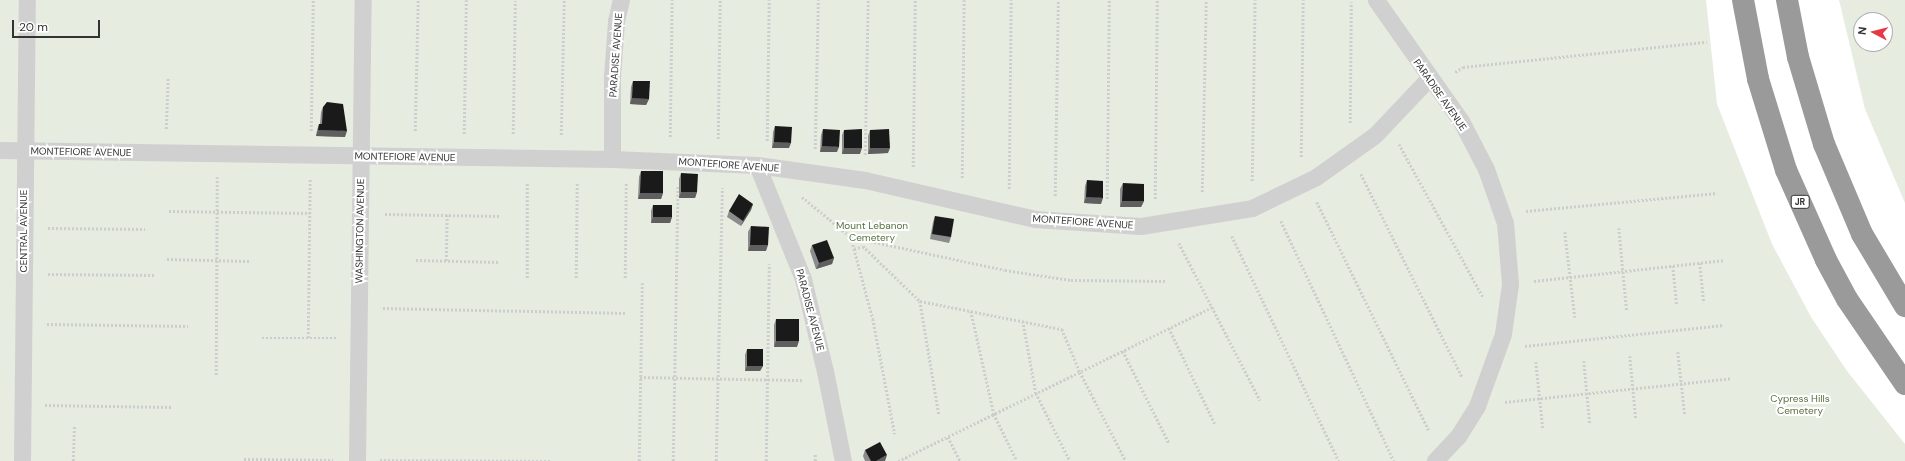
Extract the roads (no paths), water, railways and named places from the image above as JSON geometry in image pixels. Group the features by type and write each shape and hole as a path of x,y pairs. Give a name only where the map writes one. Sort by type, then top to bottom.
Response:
{"highway":[{"name":"JR","path":"1743,0 1758,79 1786,170 1826,260 1847,299 1905,384"},
{"path":"1787,0 1798,57 1824,144 1862,234 1905,306"}],"lane":[{"name":"CENTRAL AVENUE","path":"22,461 24,150 27,0"},
{"name":"WASHINGTON AVENUE","path":"357,460 363,0"},
{"name":"PARADISE AVENUE","path":"619,159 612,76 616,21 621,0"},
{"name":"PARADISE AVENUE","path":"1376,0 1460,121 1486,169 1502,214 1510,284 1501,342 1477,406 1458,436 1438,458"},
{"name":"MONTEFIORE AVENUE","path":"0,150 361,157 569,158 762,165 865,180 1009,213 1055,221 1141,226 1252,208 1304,182 1350,153 1375,135 1432,81"},
{"name":"PARADISE AVENUE","path":"762,165 803,279 827,381 843,461"}],"park label":[{"name":"Mount Lebanon Cemetery","path":"872,230"},
{"name":"Cypress Hills Cemetery","path":"1800,404"}]}
